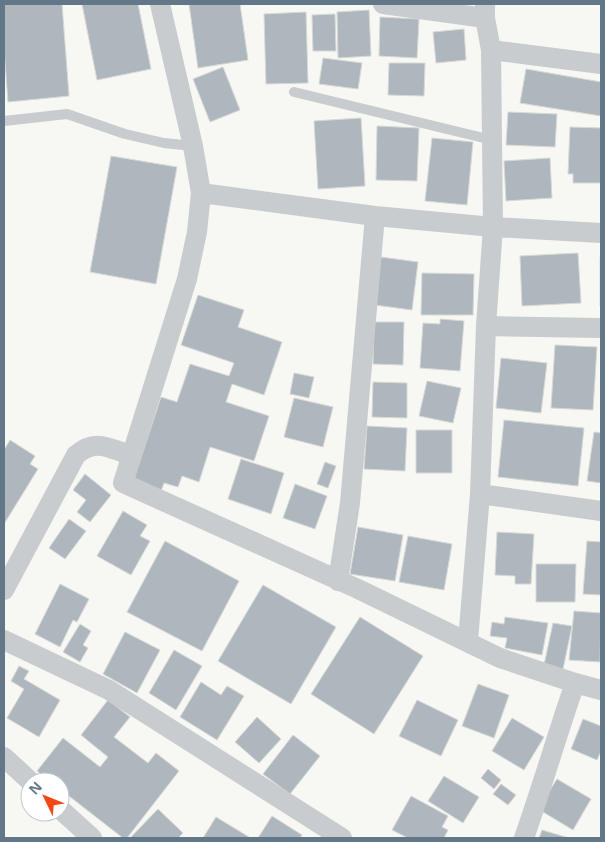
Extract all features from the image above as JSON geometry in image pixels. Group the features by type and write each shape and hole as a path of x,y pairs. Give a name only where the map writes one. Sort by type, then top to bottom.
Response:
{"street":[{"path":"160,4 193,146 201,192 197,232 187,279 122,482 358,589 413,618 468,641 500,658 601,690"},
{"path":"383,4 485,11 491,50 493,227 486,326 480,494 468,641"},
{"path":"491,50 601,64"},
{"path":"201,192 375,216 493,227 601,233"},
{"path":"338,581 350,503 375,216"},
{"path":"486,326 601,328"},
{"path":"4,590 76,455 91,445 100,444 130,456"},
{"path":"480,494 601,511"},
{"path":"4,640 109,690 342,838"},
{"path":"524,838 575,683"},
{"path":"4,757 20,772"},
{"path":"70,818 92,838"}],"lane":[{"path":"294,92 492,140"},
{"path":"4,121 67,114 134,137 193,146"}],"building":[{"path":"4,4 62,4 69,96 8,102 4,48"},
{"path":"82,4 138,4 151,69 97,80"},
{"path":"189,4 240,4 248,60 198,68"},
{"path":"369,10 371,56 338,58 337,12"},
{"path":"306,12 308,83 266,84 264,14"},
{"path":"335,14 336,51 313,51 312,15"},
{"path":"380,17 419,19 417,58 379,56"},
{"path":"464,29 466,60 436,63 433,32"},
{"path":"323,58 362,63 358,89 319,84"},
{"path":"389,63 425,63 424,96 388,95"},
{"path":"223,67 240,110 210,122 193,79"},
{"path":"526,69 601,82 601,116 520,103"},
{"path":"508,112 557,114 555,147 506,145"},
{"path":"361,118 365,186 318,189 314,121"},
{"path":"377,126 419,128 417,181 376,180"},
{"path":"570,127 601,128 601,183 573,183 573,174 568,174"},
{"path":"432,138 473,142 467,205 425,201"},
{"path":"111,156 177,167 156,284 90,272"},
{"path":"550,158 552,198 506,201 504,161"},
{"path":"578,253 581,303 522,306 520,256"},
{"path":"381,257 418,262 412,310 375,305"},
{"path":"601,257 601,306 600,306"},
{"path":"422,273 474,274 473,315 421,315"},
{"path":"198,295 244,310 238,327 282,342 264,395 232,384 226,402 269,416 254,461 210,447 199,482 182,476 178,487 164,483 161,491 133,482 161,397 177,402 190,364 229,376 234,363 181,345"},
{"path":"440,319 464,321 460,371 420,368 423,323 440,324"},
{"path":"374,322 404,322 403,365 373,364"},
{"path":"555,345 597,347 593,410 551,408"},
{"path":"501,358 547,363 541,413 496,408"},
{"path":"294,373 314,377 309,398 290,394"},
{"path":"427,381 461,388 453,423 419,416"},
{"path":"373,382 407,383 407,418 372,417"},
{"path":"294,398 333,407 323,447 284,437"},
{"path":"504,420 584,428 578,486 498,477"},
{"path":"367,426 407,428 405,471 364,469"},
{"path":"416,430 452,430 452,473 416,473"},
{"path":"594,432 601,433 601,483 587,481"},
{"path":"10,440 35,456 30,464 38,469 4,524 4,450"},
{"path":"241,459 284,473 271,514 228,499"},
{"path":"325,462 336,466 328,488 317,484"},
{"path":"85,474 111,495 90,522 77,512 86,500 73,490"},
{"path":"295,484 327,496 315,529 283,518"},
{"path":"123,511 147,525 140,536 150,541 131,575 97,556"},
{"path":"69,519 86,531 65,559 49,548"},
{"path":"358,527 403,535 395,581 350,574"},
{"path":"497,532 534,534 531,584 515,584 515,576 495,575"},
{"path":"408,536 452,544 444,590 399,582"},
{"path":"165,541 239,581 202,651 127,612"},
{"path":"587,541 601,542 601,595 583,594"},
{"path":"536,564 576,564 575,602 536,602"},
{"path":"60,584 89,599 77,622 73,620 60,647 35,634"},
{"path":"263,585 336,627 291,704 218,661"},
{"path":"574,611 601,613 600,662 569,660"},
{"path":"360,617 423,656 374,734 311,694"},
{"path":"505,617 548,623 542,655 505,648 507,638 490,636 492,622 504,624"},
{"path":"553,623 572,626 563,669 544,665"},
{"path":"80,624 91,631 83,645 88,648 80,662 63,652"},
{"path":"125,632 160,650 137,693 103,674"},
{"path":"174,650 202,666 176,710 149,693"},
{"path":"19,666 29,671 24,679 60,700 39,737 7,718 24,689 11,681"},
{"path":"201,682 221,695 227,686 244,696 217,740 180,717"},
{"path":"478,684 509,695 494,738 462,726"},
{"path":"108,700 130,717 114,737 148,763 156,753 179,771 127,838 123,838 70,797 70,772 37,771 63,738 100,767 108,757 81,735"},
{"path":"417,700 458,720 441,756 399,736"},
{"path":"257,717 281,739 259,763 235,742"},
{"path":"512,718 544,737 524,770 492,751"},
{"path":"583,719 601,726 601,751 597,760 571,749"},
{"path":"293,735 320,756 290,794 263,774"},
{"path":"488,769 501,780 494,789 481,778"},
{"path":"444,776 479,797 463,823 428,801"},
{"path":"557,779 591,799 573,830 538,809"},
{"path":"501,784 516,795 508,805 493,794"},
{"path":"411,796 448,816 442,827 448,830 444,838 408,838 392,830"},
{"path":"158,809 183,833 178,838 130,838"},
{"path":"272,816 302,835 300,838 258,838"},
{"path":"216,817 249,837 203,838"},
{"path":"542,830 569,838 539,838"}]}
